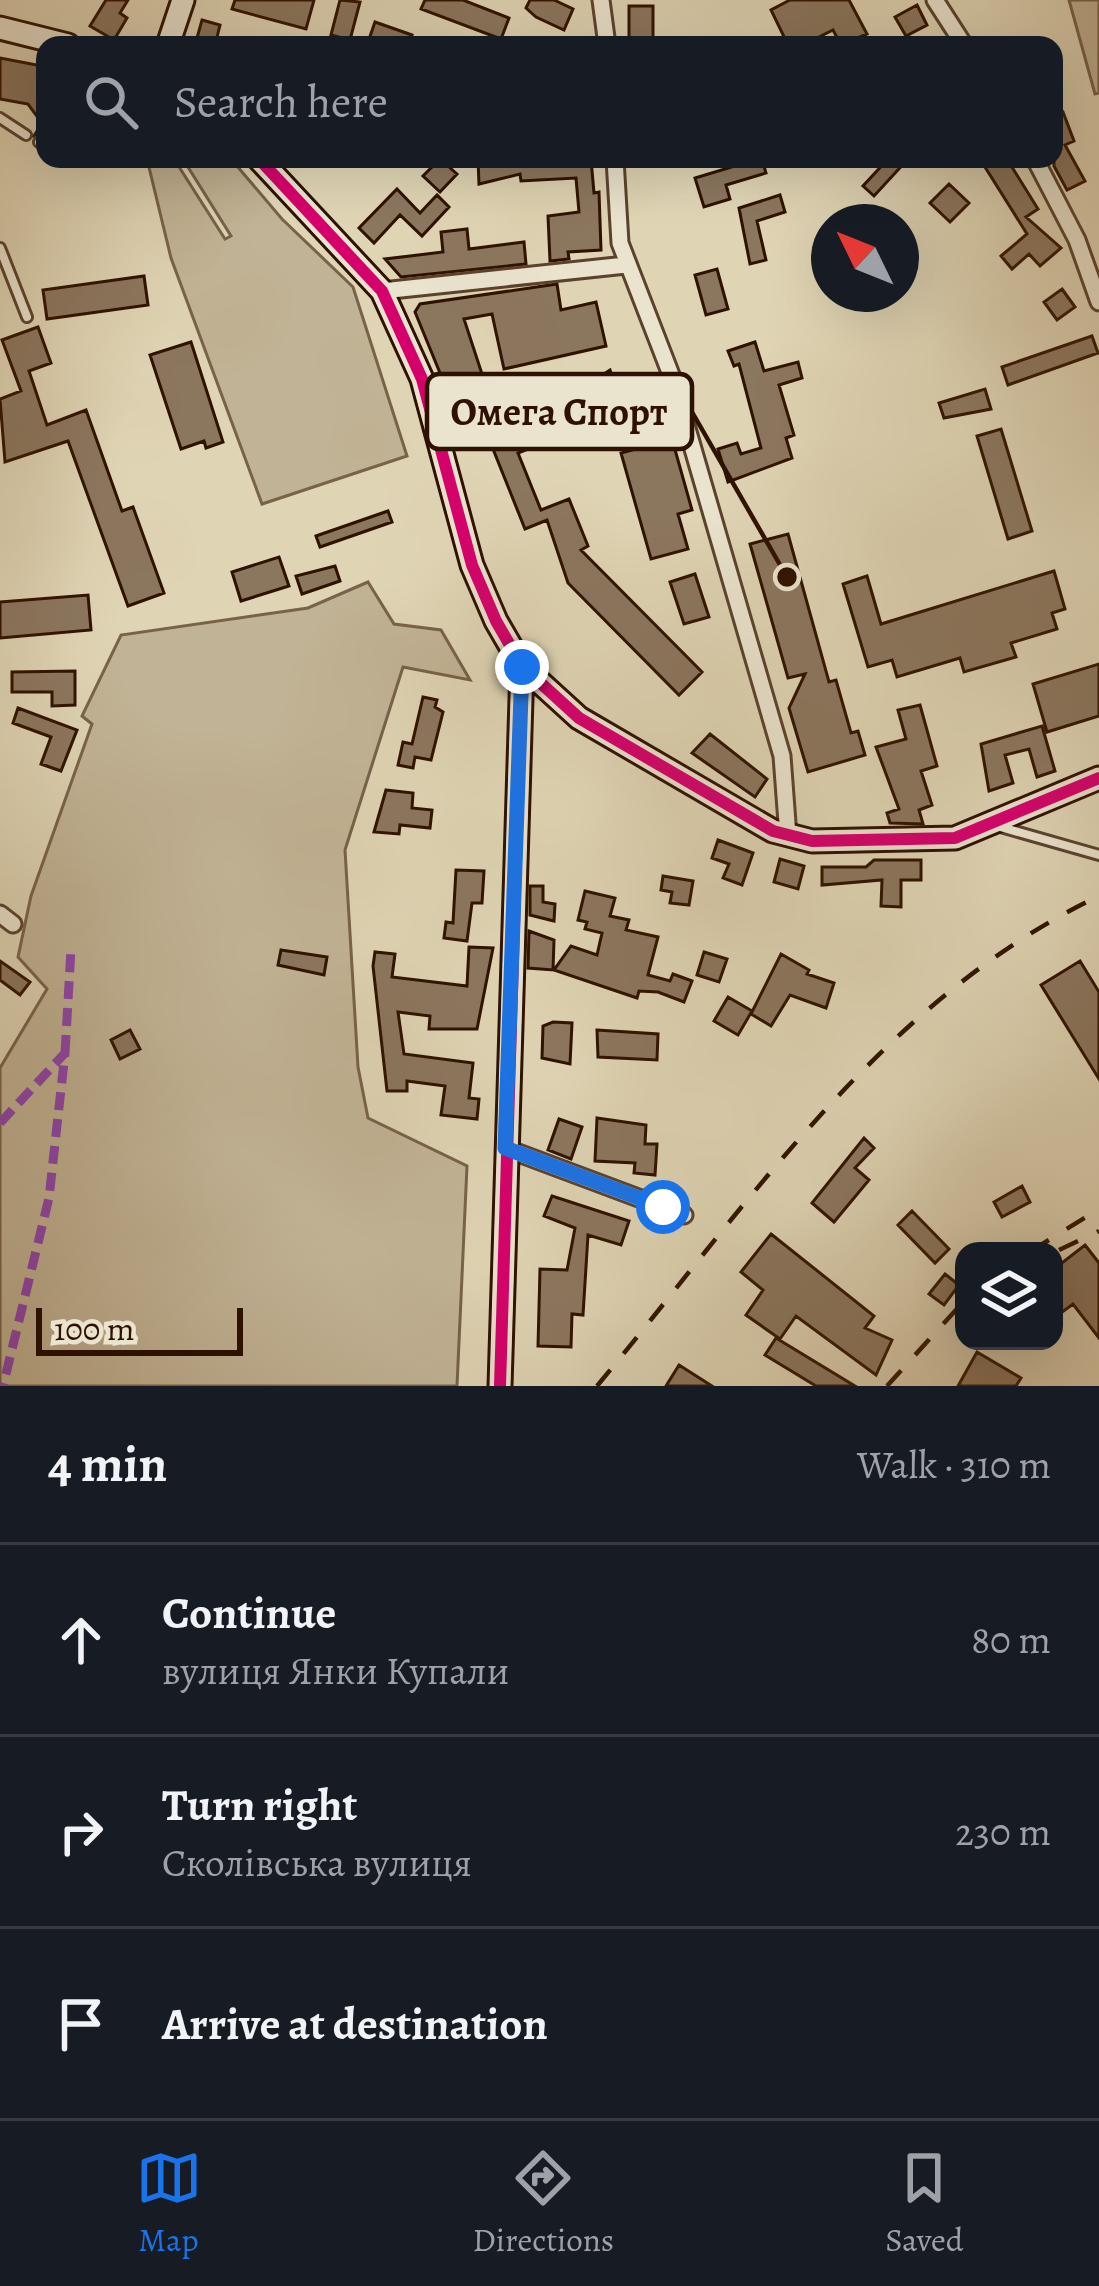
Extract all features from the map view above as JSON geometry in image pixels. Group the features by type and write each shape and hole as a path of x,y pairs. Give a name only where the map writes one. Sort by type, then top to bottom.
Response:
{"main road":[{"path":"171,36 183,0"},
{"path":"0,28 36,37"},
{"path":"267,168 382,291 422,379 472,566 522,667 579,718 630,752 788,836 838,843 932,842 994,825 1099,778"},
{"path":"500,1386 522,667"}],"street":[{"path":"602,0 606,36"},
{"path":"935,0 958,36"},
{"path":"616,168 626,265 673,380 782,756 788,836"},
{"path":"1040,168 1076,240 1099,302"},
{"path":"382,291 626,265"},
{"path":"505,1148 684,1215"}],"lane":[{"path":"0,118 26,135"},
{"path":"0,248 27,317"},
{"path":"994,825 1099,855"}],"shaded area":[{"path":"1069,0 1099,0 1099,93 1095,94"},
{"path":"149,168 180,168 225,239 231,236 189,168 239,168 282,219 353,287 407,456 262,504 171,258"},
{"path":"368,582 394,624 441,630 470,680 403,667 345,850 358,1067 368,1118 467,1166 457,1386 0,1386 0,1068 47,989 18,957 31,896 92,724 82,716 121,635 308,608"}],"building":[{"path":"106,0 128,0 120,13 127,18 116,36 90,26"},
{"path":"235,0 314,0 306,29 232,9"},
{"path":"340,0 360,2 351,36 331,35"},
{"path":"425,0 463,0 509,18 502,36 493,36 421,9"},
{"path":"530,0 554,0 573,9 564,30 536,17 526,8"},
{"path":"790,0 849,0 867,34 836,36 833,30 821,36 784,36 771,10"},
{"path":"917,5 927,25 906,36 895,17"},
{"path":"629,6 653,6 653,36 629,36"},
{"path":"202,20 220,25 217,36 198,36"},
{"path":"375,22 412,35 412,36 370,36"},
{"path":"0,58 36,65 36,115 28,104 0,99"},
{"path":"1063,112 1074,141 1065,145 1085,181 1067,190 1055,168 1063,168"},
{"path":"431,168 450,168 457,174 440,192 423,176"},
{"path":"478,168 592,168 594,193 599,192 601,250 568,252 569,259 550,261 548,216 579,212 576,178 521,181 520,174 479,184"},
{"path":"728,168 765,168 766,173 726,185 730,199 704,207 695,178"},
{"path":"880,168 900,168 874,196 863,186"},
{"path":"986,168 1013,168 1038,209 1026,217 1061,248 1040,266 1029,254 1012,269 1001,256 1027,234"},
{"path":"949,184 969,203 950,222 930,203"},
{"path":"397,189 420,213 437,195 449,207 422,236 400,215 374,243 359,228"},
{"path":"780,195 785,212 757,221 766,260 750,264 739,208"},
{"path":"467,229 469,249 524,242 526,264 401,277 385,259 443,252 441,232"},
{"path":"717,269 728,309 706,315 695,275"},
{"path":"144,276 148,305 47,319 43,290"},
{"path":"557,284 561,310 596,302 606,346 504,369 492,314 464,319 483,377 447,390 415,312 420,304"},
{"path":"1062,289 1075,307 1057,320 1044,302"},
{"path":"38,327 51,363 29,371 47,425 86,410 122,511 133,507 164,593 128,606 68,441 5,462 0,399 21,391 2,340"},
{"path":"1092,336 1098,353 1008,385 1002,367"},
{"path":"191,342 223,442 206,448 204,441 181,449 150,355"},
{"path":"755,342 764,371 798,362 802,378 779,385 794,435 786,438 792,458 728,482 718,449 737,443 741,454 761,448 739,364 734,366 728,351"},
{"path":"610,370 618,395 647,386 656,419 638,425 634,410 607,420 598,395 584,400 580,389"},
{"path":"985,389 991,409 944,418 939,403"},
{"path":"555,401 568,433 518,453 541,510 569,499 588,546 581,550 702,672 679,695 568,583 547,520 525,529 483,424 502,416 505,422"},
{"path":"1001,429 1032,531 1008,539 977,436"},
{"path":"672,439 692,510 678,514 688,549 651,559 621,453"},
{"path":"388,511 392,522 320,547 316,536"},
{"path":"788,534 829,682 836,680 851,733 858,731 865,755 808,772 789,708 805,674 788,678 750,544"},
{"path":"279,557 289,586 241,601 232,572"},
{"path":"335,566 340,581 302,594 296,576"},
{"path":"1054,571 1065,609 1052,613 1057,629 1011,643 1016,657 964,672 960,658 897,677 892,660 868,667 843,584 867,576 881,624"},
{"path":"695,574 709,617 684,624 670,582"},
{"path":"88,595 91,630 0,638 0,602"},
{"path":"1099,664 1099,716 1047,732 1033,684"},
{"path":"75,671 75,705 52,706 52,692 12,692 12,672"},
{"path":"423,697 437,700 435,707 443,712 431,760 415,757 413,768 398,765 403,742 412,744"},
{"path":"920,705 937,766 921,771 932,805 919,810 923,824 890,823 887,813 899,809 876,747 906,739 898,710"},
{"path":"18,708 77,730 61,771 41,764 51,737 13,723"},
{"path":"1042,726 1055,771 1037,777 1029,749 1005,755 1013,783 989,791 981,744"},
{"path":"710,734 767,779 755,797 692,753"},
{"path":"386,790 413,793 412,808 432,810 430,828 400,825 399,834 374,832"},
{"path":"718,840 753,853 742,885 723,878 729,864 712,858"},
{"path":"780,859 804,866 798,889 774,882"},
{"path":"874,860 921,860 921,880 901,880 901,907 881,906 882,880 822,885 822,867 866,867"},
{"path":"456,870 484,871 482,903 472,903 467,941 444,938 446,922 453,923"},
{"path":"663,876 693,881 689,905 670,903 672,892 661,890"},
{"path":"530,886 543,886 543,902 555,904 554,921 530,915"},
{"path":"585,891 615,898 610,916 629,920 626,930 658,937 648,975 670,981 673,974 692,981 684,1002 658,992 639,991 637,998 554,970 571,946 597,955 602,933 585,929 587,922 578,920"},
{"path":"529,931 554,940 553,970 528,968"},
{"path":"469,947 493,948 477,1029 429,1029 430,1016 398,1012 404,1054 473,1063 469,1098 479,1099 477,1119 441,1115 445,1086 407,1081 407,1091 387,1091 373,966 375,952 395,954 392,977 467,986"},
{"path":"281,950 327,957 324,975 278,965"},
{"path":"704,952 727,959 719,982 697,975"},
{"path":"781,954 809,970 807,974 834,983 826,1008 790,995 771,1026 751,1014"},
{"path":"0,961 30,982 20,995 0,980"},
{"path":"1080,961 1099,992 1099,1079 1041,985"},
{"path":"728,997 752,1011 738,1035 714,1021"},
{"path":"572,1023 570,1064 542,1058 543,1026"},
{"path":"130,1030 140,1049 120,1059 111,1040"},
{"path":"597,1030 658,1034 657,1060 598,1057"},
{"path":"597,1118 646,1125 645,1144 657,1144 655,1175 634,1173 635,1163 595,1161"},
{"path":"559,1119 582,1127 571,1159 548,1150"},
{"path":"864,1138 874,1148 855,1168 869,1180 834,1222 812,1203"},
{"path":"1022,1186 1030,1202 1002,1217 994,1202"},
{"path":"552,1196 629,1221 621,1245 588,1235 583,1315 572,1314 571,1347 538,1346 540,1269 567,1270 575,1228 544,1216"},
{"path":"912,1211 949,1249 935,1263 898,1225"},
{"path":"771,1234 874,1316 865,1328 892,1340 876,1375 796,1316 780,1339 746,1315 763,1290 741,1272"},
{"path":"1085,1245 1099,1263 1099,1338 1073,1304 1063,1311 1063,1262"},
{"path":"945,1274 955,1282 955,1290 944,1305 929,1294"},
{"path":"776,1338 855,1386 816,1386 765,1355"},
{"path":"977,1352 1021,1378 1016,1386 958,1386"},
{"path":"679,1365 712,1386 666,1386"}],"railway":[{"path":"597,1386 764,1179 885,1049 950,991 1022,939 1099,896"},
{"path":"1046,1242 1099,1209"},
{"path":"1063,1248 1099,1231"},
{"path":"887,1386 955,1311"}],"marked path":[{"path":"65,1053 71,949"},
{"path":"0,1123 65,1053 49,1198 3,1386"}],"cycle path":[{"path":"267,168 382,291 422,379 472,565 496,621 522,666 579,718 773,831 812,841 955,838 1099,778"},
{"path":"500,1386 522,666"}],"place":[{"name":"Омега Спорт","path":"787,577"}],"route":[{"path":"522,667 505,1148 663,1207"}]}
